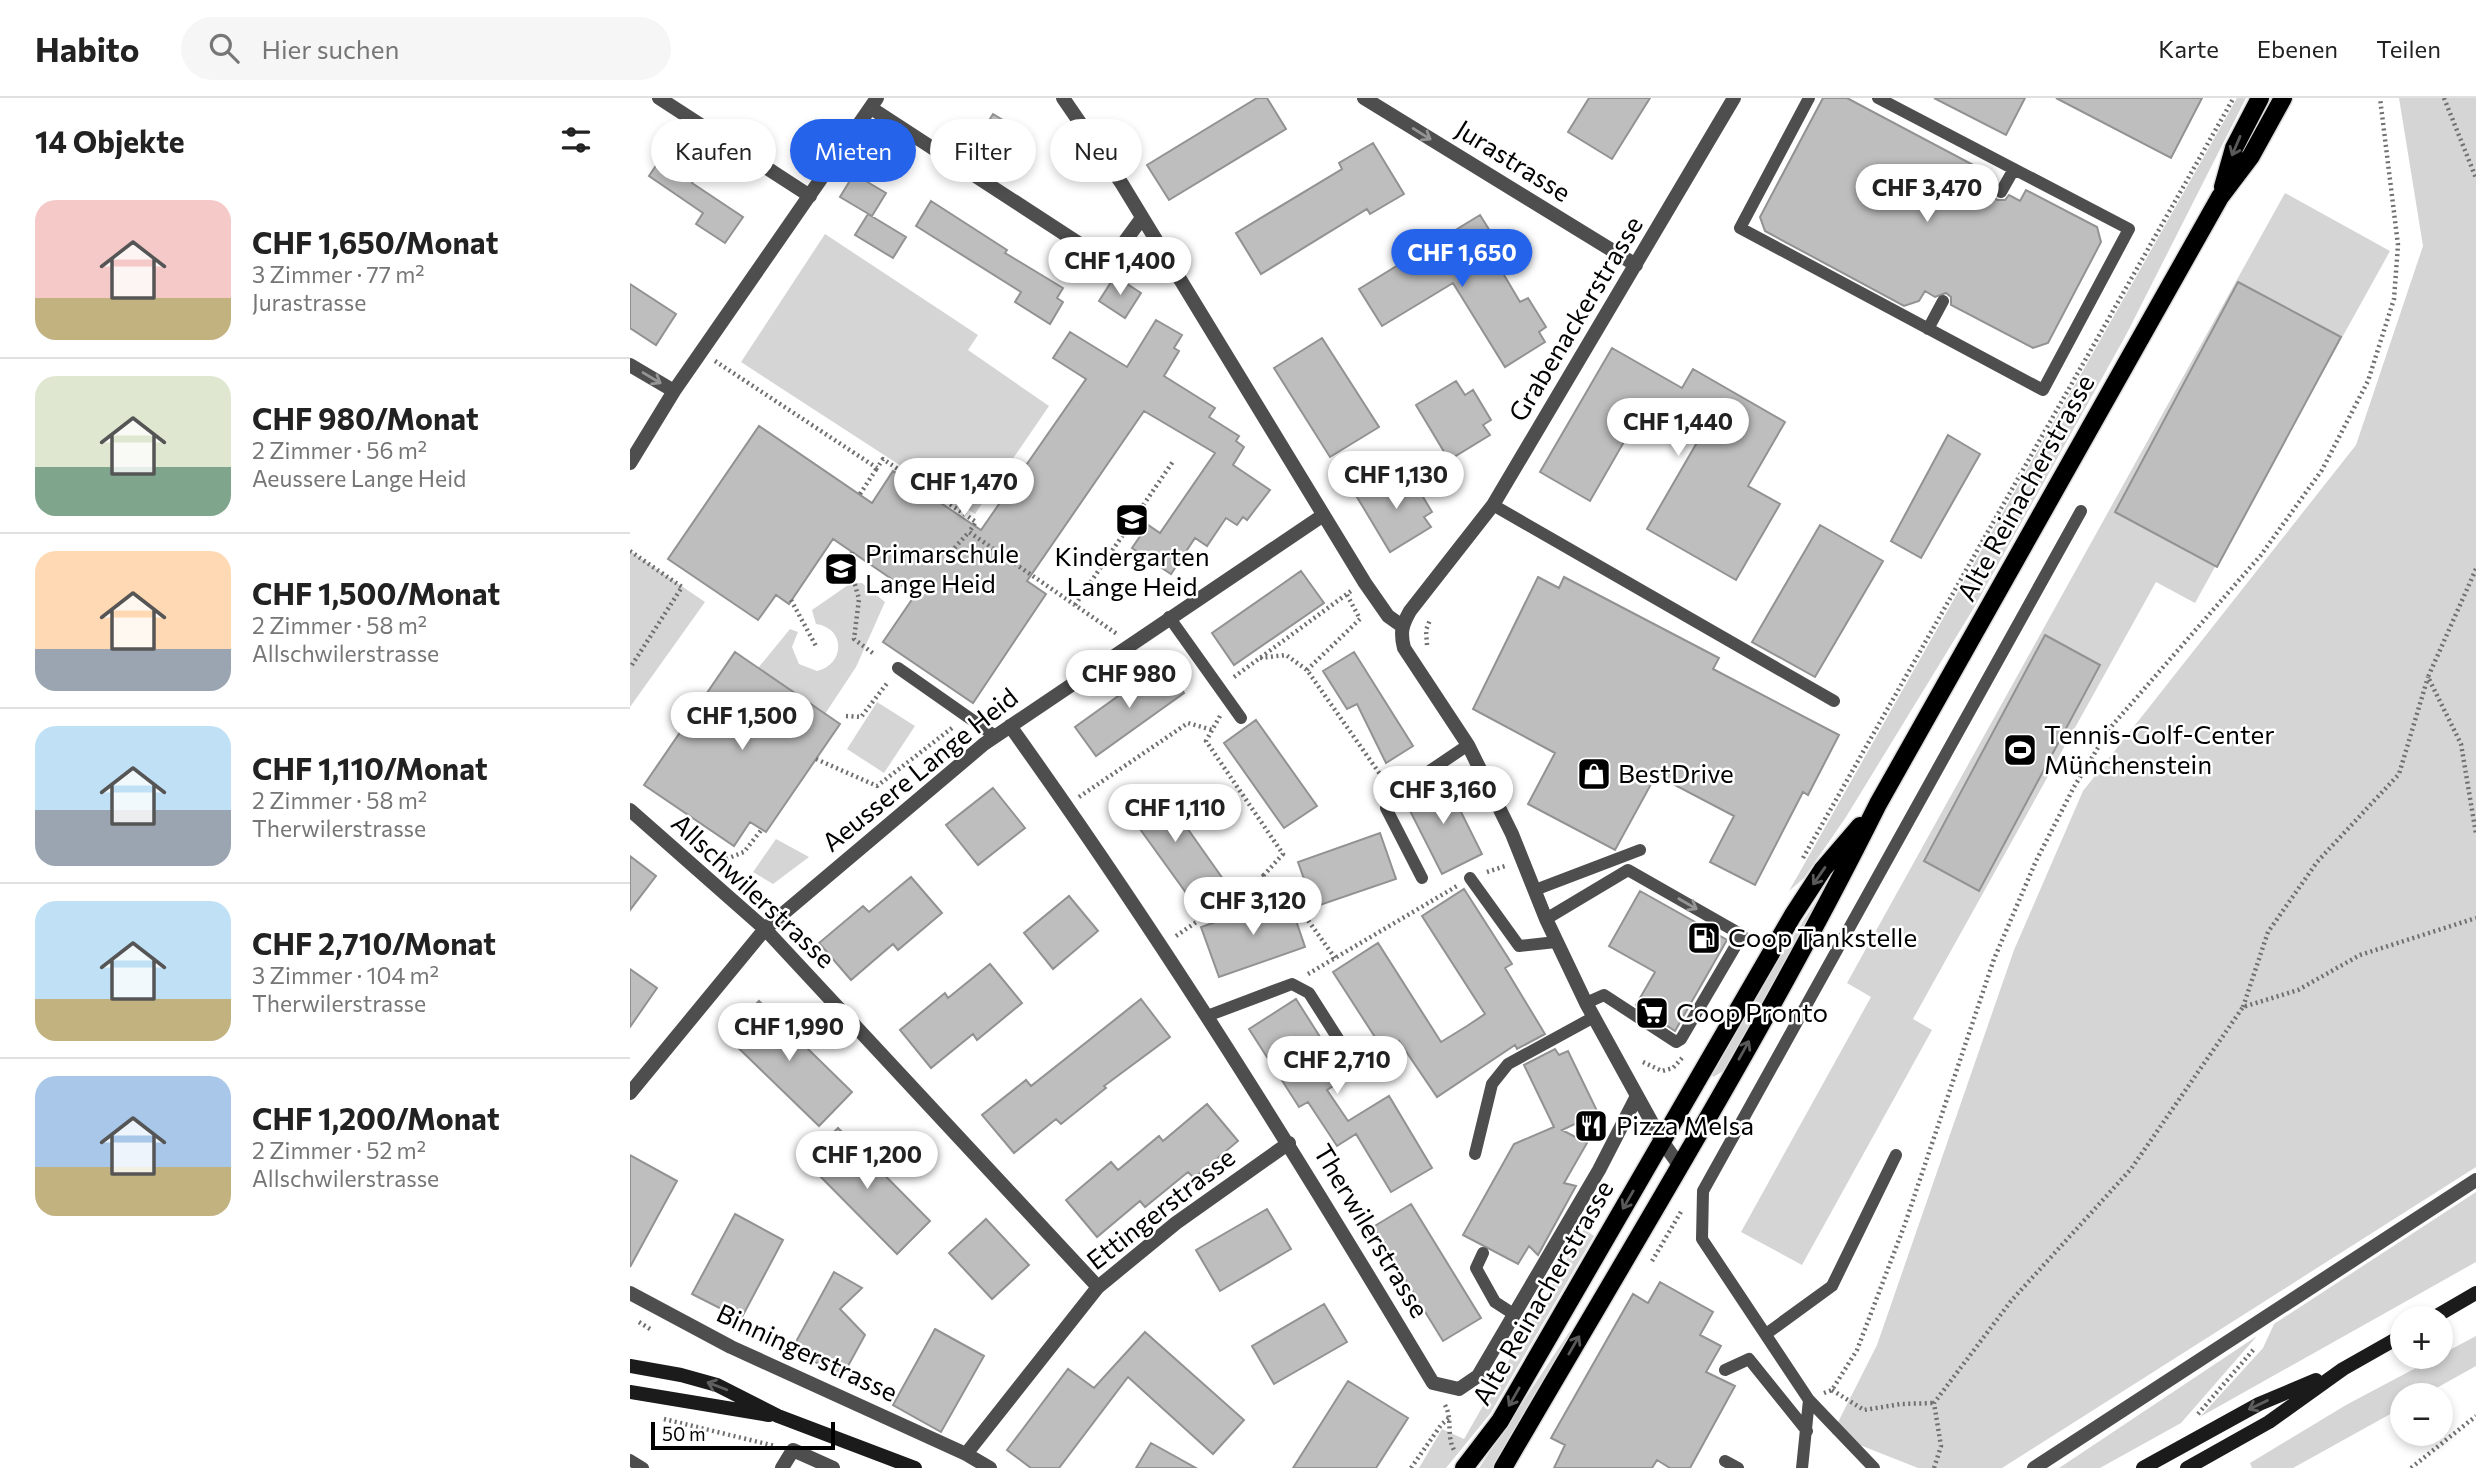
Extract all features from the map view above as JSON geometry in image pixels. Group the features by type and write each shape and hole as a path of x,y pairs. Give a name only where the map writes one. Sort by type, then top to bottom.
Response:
{"main road":[{"name":"Alte Reinacherstrasse","path":"2220,197 2234,148 2260,98"},
{"name":"Alte Reinacherstrasse","path":"1503,1468 1841,878 1878,804 2220,197 2251,156 2283,98"},
{"name":"Alte Reinacherstrasse","path":"1460,1462 1500,1421 1793,915 1824,869 1878,804"},
{"path":"2453,1306 2476,1293"},
{"path":"2143,1468 2259,1405 2343,1368 2390,1342"},
{"path":"630,1366 681,1374 717,1385 778,1416 915,1468"},
{"path":"2188,1468 2269,1422 2343,1368"},
{"path":"630,1392 728,1411 778,1416"}],"street":[{"path":"659,98 810,196"},
{"path":"1063,98 1076,113 1142,218 1364,583 1388,616 1402,626 1404,648 1468,745 1586,1003 1662,1141 1679,1165"},
{"name":"Jurastrasse","path":"1364,98 1636,265"},
{"name":"Grabenackerstrasse","path":"1402,626 1493,505 1734,98"},
{"path":"630,463 674,391 874,103 1109,263 1142,218"},
{"path":"630,365 674,391"},
{"name":"Aeussere Lange Heid","path":"630,1093 765,929 995,736 1168,617 1322,516"},
{"name":"Therwilerstrasse","path":"1010,726 1161,946 1289,1143 1433,1383 1446,1388 1469,1385 1478,1376 1599,1170 1637,1096"},
{"name":"Allschwilerstrasse","path":"630,810 765,929 1098,1287"},
{"name":"Ettingerstrasse","path":"966,1454 1098,1287 1176,1223 1289,1143"},
{"path":"2034,1468 2476,1180"},
{"name":"Binningerstrasse","path":"630,1293 731,1347 966,1454 990,1468"},
{"path":"782,1468 793,1450 833,1468"}],"lane":[{"path":"1809,98 1740,228 2043,390 2129,229 1878,98"},
{"path":"2001,192 2014,169"},
{"path":"1928,329 1943,301"},
{"path":"1493,505 1834,701"},
{"path":"1874,1468 1810,1400 1702,1239 1703,1191 2081,511"},
{"path":"1168,617 1241,718"},
{"path":"898,667 995,736"},
{"path":"1422,878 1386,808 1391,797 1468,745"},
{"path":"1535,890 1640,850"},
{"path":"1546,919 1628,870 1742,935 1681,1039 1676,1042 1604,995 1586,1003"},
{"path":"1470,878 1519,946 1556,942"},
{"path":"1207,1016 1292,984 1309,993 1358,1070"},
{"path":"1475,1154 1492,1083 1508,1064 1594,1017"},
{"path":"1766,1334 1832,1286 1896,1155"},
{"path":"1483,1253 1476,1268 1494,1302 1515,1315"},
{"path":"1725,1370 1749,1359 1807,1431"},
{"path":"1802,1468 1810,1400"},
{"path":"630,1460 643,1468"},
{"path":"1725,1461 1738,1468"}],"path":[{"path":"1810,1400 1832,1390 1857,1350 1900,1237 1994,959 2036,862 2074,787 2110,728 2261,555 2322,470 2368,381 2394,299 2398,245 2380,98"},
{"path":"2444,98 2476,177"},
{"path":"702,352 877,468"},
{"path":"860,494 883,459 976,522 947,556"},
{"path":"1075,605 1174,460"},
{"path":"969,532 1130,643"},
{"path":"630,551 682,587 630,668"},
{"path":"852,552 850,567 859,599 854,639 874,654"},
{"path":"1934,1468 1941,1446 1934,1403 2011,1301 2131,1169 2243,1007 2268,932 2317,862 2399,774 2428,677 2476,569"},
{"path":"1219,688 1346,593 1364,583"},
{"path":"1307,670 1360,619 1346,593"},
{"path":"791,600 817,648"},
{"path":"1260,657 1286,655 1307,670 1382,777 1405,764"},
{"path":"846,716 861,717 898,667"},
{"path":"2428,677 2461,744 2476,834"},
{"path":"1161,946 1263,876 1283,854 1206,741 1229,701"},
{"path":"816,759 877,786 951,729 964,714"},
{"path":"1067,806 1188,723 1212,730"},
{"path":"699,870 744,852 762,829"},
{"path":"1292,984 1470,878 1522,860"},
{"path":"1263,876 1287,891 1335,958"},
{"path":"2243,1007 2298,990 2360,955 2476,918"},
{"path":"1652,1261 1682,1210"},
{"path":"2193,1420 2258,1344 2264,1319"},
{"path":"1832,1390 1864,1410 1901,1404 1934,1403"},
{"path":"1411,1468 1440,1425 1451,1416 1449,1432 1460,1462"},
{"path":"2411,1468 2449,1434 2476,1416"},
{"path":"653,1417 793,1450"}],"shaded area":[{"path":"2237,98 2246,98 2126,335 1972,611 1846,817 1804,878 1789,891"},
{"path":"2399,98 2476,98 2476,1167 2002,1468 1918,1468 1832,1434 1877,1345 2014,950 2083,791 2356,445 2423,246"},
{"name":"Tennis-Golf-Center Münchenstein","path":"2285,193 2390,251 2195,603 2156,582 1913,1019 1932,1030 1802,1265 1741,1232 1871,997 1847,983"},
{"path":"825,234 978,335 968,350 1049,406 975,514 741,362"},
{"path":"630,551 705,602 630,707"},
{"path":"851,583 862,583 885,602 856,667 825,714 758,668 790,629 798,632 792,647 799,664 817,671 833,661 837,654 837,639 826,627 816,624 812,610"},
{"path":"877,702 915,726 884,773 847,749"},
{"path":"776,839 809,857 773,884 753,872"},
{"path":"1834,873 1725,1070 1713,1077 1711,1071 1738,1023"},
{"path":"2476,1192 2476,1262 2398,1306 2390,1306 2390,1310 2200,1417 2263,1348 2274,1324"},
{"path":"1584,1229 1594,1236 1490,1414 1446,1468 1419,1468 1442,1429 1464,1439"},
{"path":"1570,1331 1572,1337 1495,1468 1479,1468"},
{"path":"2257,1336 2181,1423 2100,1468 2059,1468"},
{"path":"2476,1336 2476,1366 2446,1383 2390,1383 2390,1414 2293,1468 2252,1468 2250,1463 2346,1405 2414,1369 2453,1369 2453,1348"}],"building":[{"path":"1257,98 1267,98 1286,129 1169,200 1147,165"},
{"path":"1589,98 1650,98 1612,159 1568,132"},
{"path":"1823,98 1847,98 1977,167 1982,182 1994,187 1993,196 1997,200 2005,200 2009,195 2020,201 2026,190 2097,227 2101,242 2048,343 2033,348 1951,305 1951,297 1946,293 1935,297 1925,291 1919,301 1904,306 1765,231 1760,217"},
{"path":"1934,98 2025,98 2006,135"},
{"path":"2056,98 2202,98 2171,158"},
{"path":"1373,143 1404,194 1370,214 1367,209 1261,274 1236,233 1342,169 1339,163"},
{"path":"658,182 693,182 743,217 725,243 696,224 703,213"},
{"path":"849,182 867,182 886,193 872,216 840,197"},
{"path":"931,201 1007,250 1005,253 1063,288 1057,298 1063,302 1050,324 1015,302 1021,292 916,226"},
{"path":"868,214 906,237 893,258 855,235"},
{"path":"1480,215 1503,252 1494,258 1520,302 1528,298 1546,327 1539,332 1545,342 1505,367 1453,283 1382,326 1359,289"},
{"path":"1115,276 1141,293 1125,318 1099,301"},
{"path":"2238,282 2341,337 2217,567 2115,512"},
{"path":"630,284 676,314 656,345 630,328"},
{"path":"1156,320 1182,335 1174,348 1179,351 1164,376 1215,408 1209,417 1239,436 1236,441 1244,447 1233,465 1270,490 1247,520 1243,517 1237,525 1226,518 1207,546 1195,538 1171,574 1132,548 1148,525 1160,533 1215,453 1144,411 1027,581 1046,594 973,703 883,642 915,595 833,539 789,604 776,595 758,620 668,559 759,426 872,503 893,471 981,530 1086,379 1053,358 1070,332 1127,367"},
{"path":"1322,338 1379,427 1330,457 1274,368"},
{"path":"1612,348 1682,388 1693,369 1785,422 1748,486 1780,504 1736,580 1647,529 1703,432 1648,400 1590,501 1540,472"},
{"path":"1456,381 1465,395 1473,390 1491,420 1483,425 1490,435 1449,460 1416,405"},
{"path":"1948,435 1980,454 1921,558 1891,541"},
{"path":"1398,473 1406,487 1414,482 1432,512 1424,517 1431,527 1390,552 1357,497"},
{"path":"1820,525 1883,561 1815,677 1752,642"},
{"path":"1301,571 1324,603 1234,665 1212,633"},
{"path":"1538,577 1559,588 1564,577 1719,658 1713,669 1839,735 1808,795 1803,792 1755,885 1710,862 1734,816 1656,775 1615,850 1528,804 1555,753 1473,709"},
{"path":"2045,635 2100,665 1979,891 1924,861"},
{"path":"735,652 840,724 766,832 750,822 734,846 644,785"},
{"path":"1354,652 1413,746 1386,763 1357,704 1347,709 1323,671"},
{"path":"1163,664 1184,693 1096,756 1075,727"},
{"path":"1256,720 1317,806 1284,828 1224,743"},
{"path":"1443,776 1482,854 1442,874 1404,799"},
{"path":"993,788 1025,828 978,865 946,825"},
{"path":"1159,788 1223,879 1192,901 1127,811"},
{"path":"1380,833 1396,879 1314,907 1298,862"},
{"path":"630,856 656,876 630,910"},
{"path":"911,877 942,913 898,950 893,944 851,980 819,943 863,906 869,912"},
{"path":"1464,889 1512,964 1505,968 1545,1034 1517,1049 1515,1045 1437,1097 1399,1041 1384,1051 1333,972 1378,943 1441,1042 1467,1026 1485,1014 1422,916"},
{"path":"1640,891 1727,940 1675,1031 1636,1005 1655,972 1609,946"},
{"path":"1069,896 1098,931 1053,969 1024,933"},
{"path":"1288,897 1305,947 1219,977 1201,927"},
{"path":"990,964 1022,1003 977,1040 973,1034 931,1068 900,1030 945,993 948,998"},
{"path":"630,969 657,988 630,1027"},
{"path":"1141,999 1170,1037 1104,1086 1106,1088 1061,1124 1056,1119 1014,1153 982,1115 1026,1080 1031,1086"},
{"path":"1296,999 1346,1078 1327,1090 1348,1121 1389,1096 1432,1168 1391,1192 1356,1134 1337,1146 1308,1102 1299,1107 1249,1029"},
{"path":"759,1001 852,1092 819,1126 725,1035"},
{"path":"1555,1049 1559,1055 1568,1051 1598,1113 1562,1130 1587,1143 1564,1183 1576,1186 1538,1255 1529,1246 1518,1264 1463,1235 1514,1144 1554,1127 1524,1065"},
{"path":"1207,1104 1238,1141 1194,1178 1188,1172 1145,1207 1140,1201 1097,1237 1066,1200 1111,1162 1118,1170 1159,1136 1163,1141"},
{"path":"838,1128 930,1221 897,1254 805,1161"},
{"path":"630,1155 677,1181 630,1267"},
{"path":"1411,1204 1481,1318 1443,1341 1373,1227"},
{"path":"1267,1209 1291,1249 1220,1291 1196,1250"},
{"path":"735,1214 783,1240 741,1319 692,1294"},
{"path":"986,1219 1029,1265 992,1299 949,1253"},
{"path":"834,1272 862,1288 840,1309 865,1335 842,1377 792,1349"},
{"path":"1660,1282 1713,1312 1700,1335 1721,1346 1706,1372 1735,1386 1690,1468 1670,1468 1657,1460 1652,1468 1554,1468 1565,1445 1551,1438 1633,1294 1648,1303"},
{"path":"1324,1304 1347,1342 1274,1384 1252,1346"},
{"path":"935,1329 984,1356 941,1432 893,1405"},
{"path":"1145,1332 1244,1420 1213,1454 1128,1377 1059,1468 1031,1468 1007,1450 1068,1369 1094,1388"},
{"path":"1348,1381 1408,1418 1376,1468 1293,1468"},
{"path":"1151,1443 1196,1468 1136,1468"}],"place":[{"name":"Kindergarten Lange Heid","path":"1132,520"},
{"name":"Primarschule Lange Heid","path":"841,569"},
{"name":"Tennis-Golf-Center Münchenstein","path":"2020,750"},
{"name":"BestDrive","path":"1594,774"},
{"name":"Coop Tankstelle","path":"1704,938"},
{"name":"Coop Pronto","path":"1652,1013"},
{"name":"Pizza Melsa","path":"1591,1126"}]}
